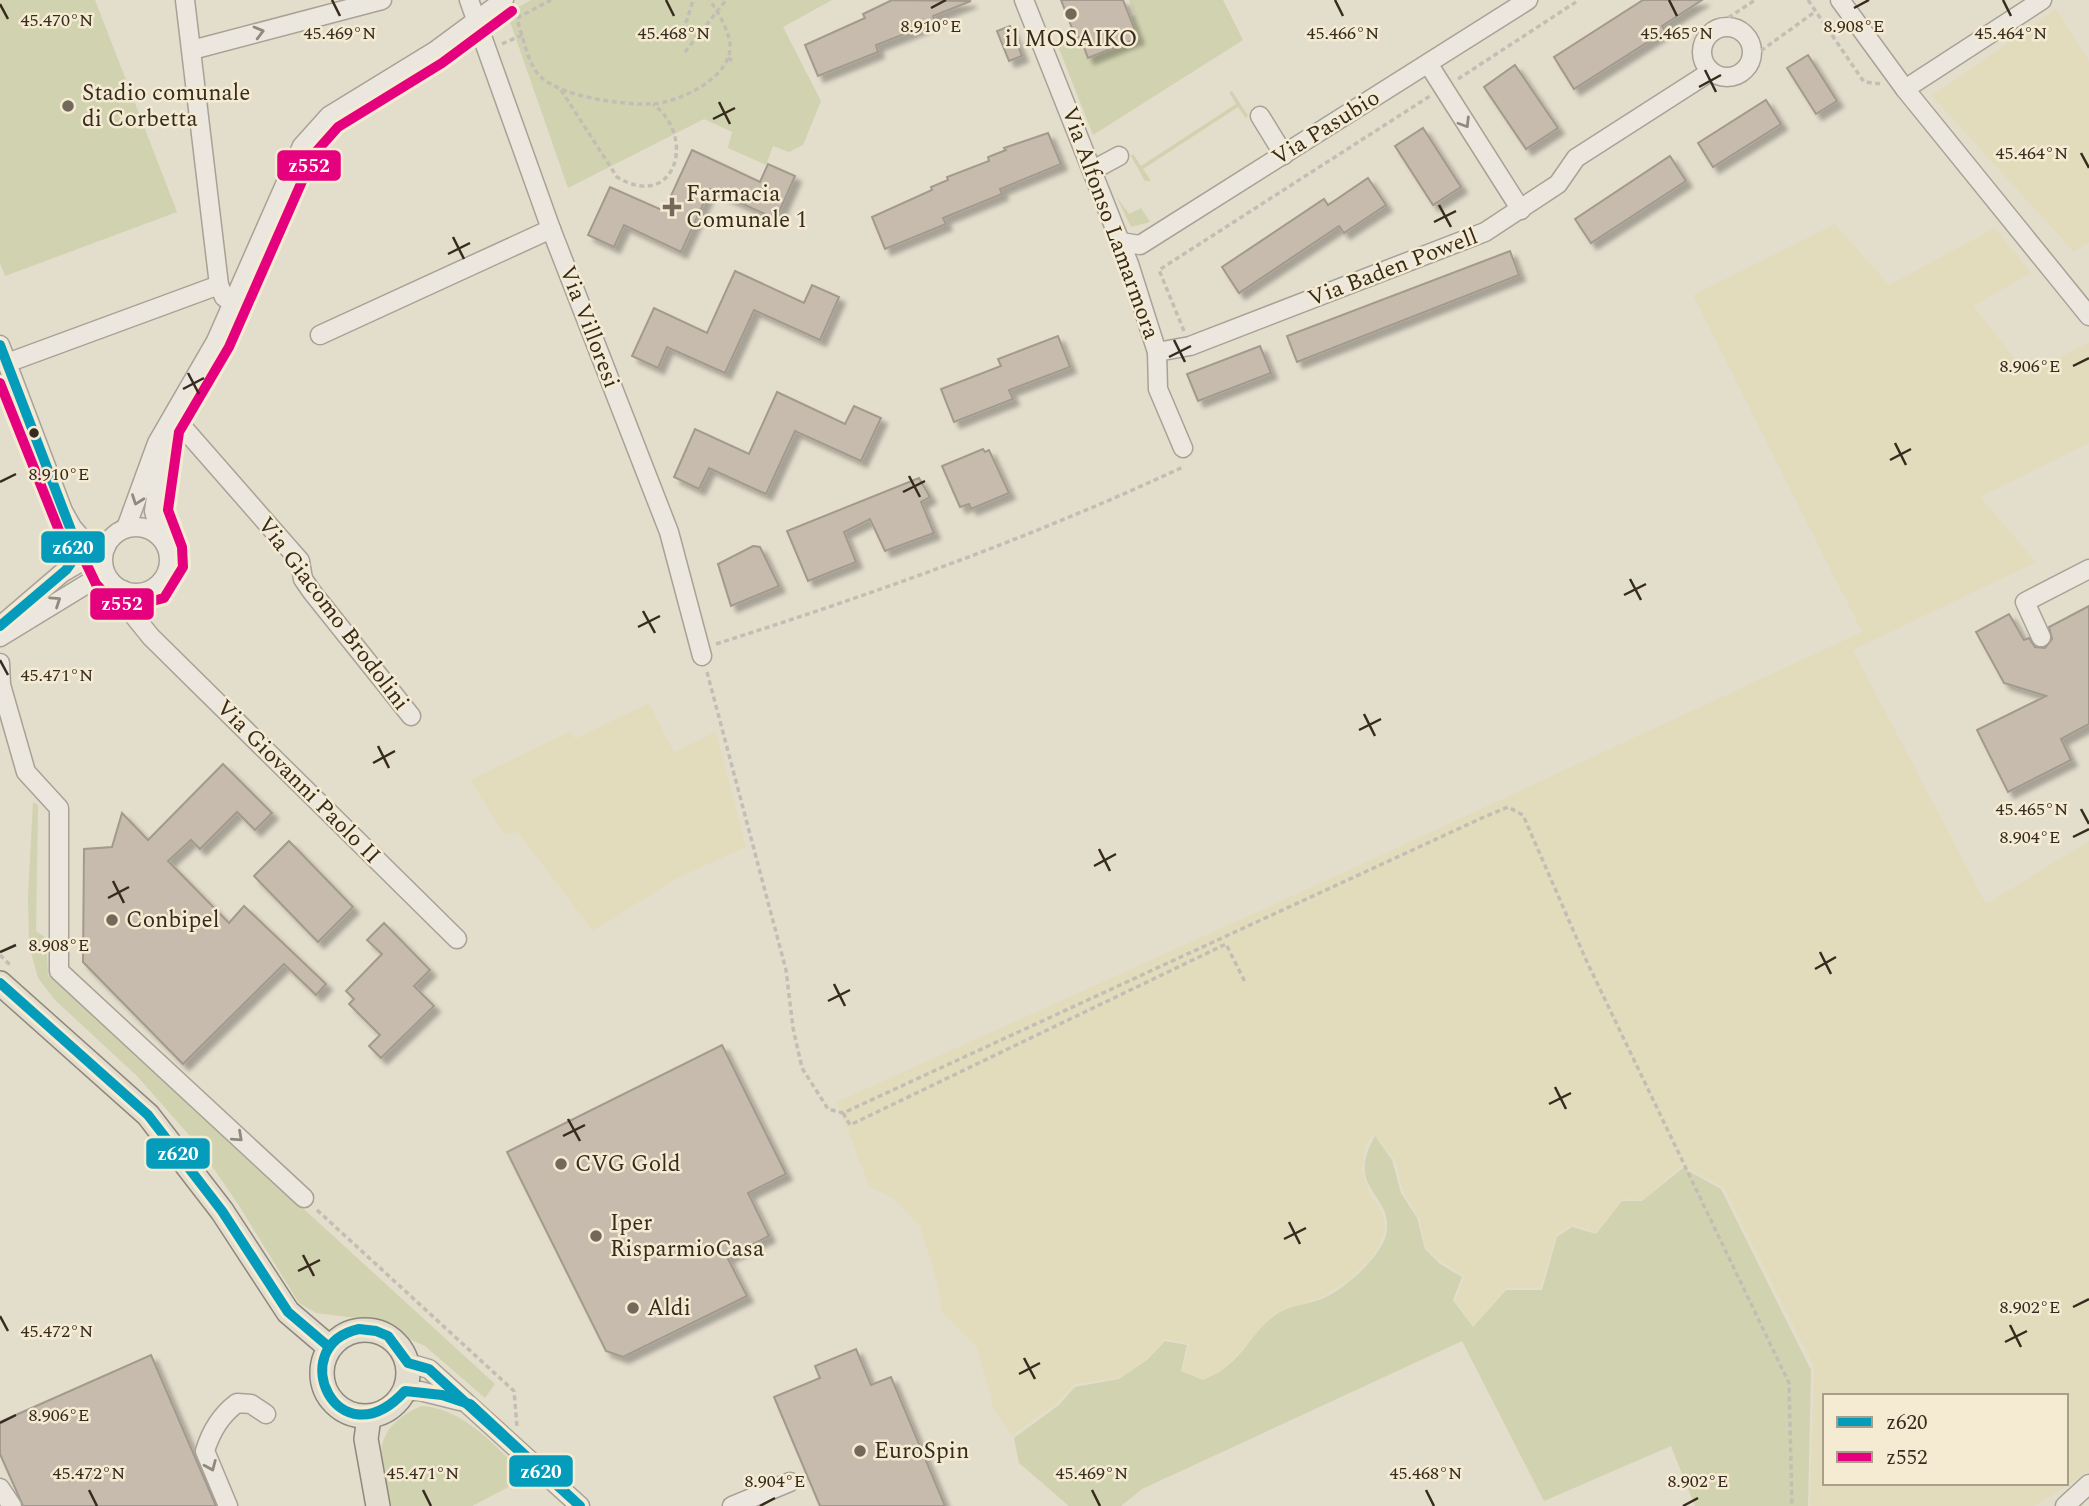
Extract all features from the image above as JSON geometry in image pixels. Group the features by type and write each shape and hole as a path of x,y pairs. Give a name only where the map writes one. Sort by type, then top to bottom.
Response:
{"main road":[{"path":"0,984 148,1115 222,1211 288,1312 329,1347"},
{"path":"366,1329 393,1339 408,1363 405,1391 390,1409 369,1417 342,1410 331,1401 321,1374 329,1347 352,1331 366,1329"},
{"path":"369,1417 366,1439 378,1506"}],"street":[{"path":"185,0 219,285 224,297 233,304"},
{"path":"192,50 382,0"},
{"name":"Via Villoresi","path":"469,0 474,21 551,229 669,532 701,652"},
{"path":"120,589 107,576 108,546 157,443 216,341 294,161 328,116 435,51 504,0"},
{"name":"Via Alfonso Lamarmora","path":"1024,0 1121,242 1157,352 1158,389 1183,449"},
{"name":"Via Pasubio","path":"1121,242 1140,245 1429,65 1528,0"},
{"path":"1840,0 1905,89 2089,316"},
{"path":"1905,89 2042,0"},
{"path":"1727,26 1744,33 1752,50 1747,68 1740,74 1727,78 1710,72 1703,62 1702,45 1710,32 1727,26"},
{"path":"1429,65 1521,210"},
{"name":"Via Baden Powell","path":"1157,352 1190,346 1485,232 1558,184 1576,158 1710,72"},
{"path":"1259,117 1284,155"},
{"path":"1093,170 1119,156"},
{"path":"320,335 551,229"},
{"path":"7,363 219,285"},
{"path":"0,345 70,524 74,549 66,570"},
{"path":"140,623 141,607 148,591 162,581 169,566 168,550 161,538 154,511 170,422"},
{"name":"Via Giacomo Brodolini","path":"170,422 300,561 303,579 312,592 411,716"},
{"path":"70,524 108,546"},
{"path":"0,626 66,570 108,546 145,528 161,538"},
{"path":"2041,637 2025,602 2089,569"},
{"path":"0,637 90,582 102,581 120,589 148,591"},
{"name":"Via Giovanni Paolo II","path":"120,589 130,611 140,623 457,939"},
{"path":"20,626 0,662 1,685 26,772 59,808 59,971 304,1198"},
{"path":"0,710 15,733"},
{"path":"408,1363 429,1369 580,1506"},
{"path":"405,1391 442,1395 470,1405"},
{"path":"228,1506 205,1451 208,1439 223,1414 237,1403 251,1404 266,1414"},
{"path":"732,1506 790,1482"},
{"path":"2065,1506 2089,1484"},
{"path":"0,1488 12,1506"}],"path":[{"path":"551,0 517,18 533,65 540,77 561,89 613,101 653,104 683,95 713,78 726,65 730,46 727,31 710,0"},
{"path":"676,37 687,20 693,0"},
{"path":"685,52 726,0"},
{"path":"1190,346 1159,270 1579,0"},
{"path":"1727,26 1728,18 1755,0"},
{"path":"1808,0 1864,82 1884,85"},
{"path":"1752,50 1762,50 1816,11"},
{"path":"728,58 735,62"},
{"path":"561,89 617,177 629,185 644,187 659,182 674,169 678,156 676,137 653,104"},
{"path":"1183,449 1183,467 1104,505 964,561 701,652 786,970 793,1028 802,1068 828,1109 843,1113 1484,817 1508,807 1514,808 1523,815 1587,962 1790,1383 1792,1506"},
{"path":"843,1113 850,1125 1226,944 1245,982"},
{"path":"304,1198 514,1391 519,1450"}],"shaded area":[{"path":"2056,9 2089,61 2089,242 2074,252 1932,96"},
{"path":"1835,224 1889,285 1995,228 2031,273 1973,306 2028,375 2089,342 2089,443 1980,497 2036,562 1853,650 1986,904 2089,841 2089,1471 2068,1485 2068,1394 1823,1394 1823,1485 2067,1485 2035,1506 1810,1506 1814,1367 1724,1188 1682,1165 1643,1200 1623,1199 1596,1233 1573,1224 1557,1234 1540,1288 1506,1288 1473,1326 1455,1300 1465,1276 1441,1262 1426,1248 1419,1218 1403,1191 1395,1160 1374,1134 1365,1147 1362,1171 1371,1197 1380,1207 1386,1229 1374,1255 1349,1280 1324,1296 1275,1313 1227,1366 1204,1379 1182,1371 1189,1344 1165,1339 1148,1358 1120,1378 1074,1384 1058,1402 1012,1436 994,1410 977,1348 941,1311 939,1289 920,1226 894,1199 869,1186 837,1102 1321,883 1862,632 1693,295"},
{"path":"649,703 674,752 716,732 746,847 677,878 593,931 517,831 505,835 470,780 571,731 575,739"}],"green space":[{"name":"Stadio comunale di Corbetta","path":"0,0 95,0 177,212 5,276 0,263"},
{"path":"531,0 832,0 783,27 821,101 803,145 789,152 773,146 766,165 728,148 732,132 704,119 568,188 507,13"},
{"path":"1129,0 1223,0 1243,40 1093,135 1058,46 1080,37 1088,57 1135,14"},
{"path":"1232,91 1248,116 1246,118 1238,107 1143,169 1151,181 1145,181 1131,156 1133,154 1141,166 1236,104 1229,92"},
{"path":"1116,196 1129,214 1141,208 1150,222 1131,227"},
{"path":"33,802 38,805 36,931 46,938 48,975 495,1384 485,1398 425,1346 365,1319 316,1313 299,1303 238,1204 196,1143 138,1077 55,1000 38,978 29,945 28,896"},
{"path":"1375,1136 1392,1160 1401,1193 1417,1218 1425,1249 1440,1264 1462,1277 1453,1300 1473,1327 1506,1290 1542,1290 1557,1237 1572,1227 1596,1234 1622,1201 1642,1201 1683,1168 1721,1189 1811,1370 1808,1506 1695,1506 1671,1446 1544,1501 1462,1341 1142,1489 1121,1506 1069,1506 1019,1463 1014,1438 1059,1405 1075,1387 1119,1379 1147,1360 1165,1341 1187,1345 1181,1371 1203,1380 1232,1362 1274,1316 1324,1298 1353,1279 1380,1249 1387,1229 1382,1206 1366,1179 1367,1154"},
{"path":"421,1406 437,1408 466,1422 528,1477 472,1506 391,1506 381,1460 385,1436 404,1415"}],"building":[{"path":"892,0 971,1 933,16 935,22 876,45 878,52 818,76 805,45 865,18 863,14"},
{"path":"1061,0 1123,0 1138,38 1088,58 1080,37 1076,38"},
{"path":"1643,0 1702,0 1662,26 1665,31 1574,89 1554,57"},
{"path":"1010,26 1022,56 1009,61 997,31"},
{"path":"1808,55 1837,101 1816,114 1787,68"},
{"path":"1515,65 1558,128 1526,149 1484,87"},
{"path":"1766,100 1781,124 1713,167 1698,143"},
{"path":"1423,128 1461,187 1433,205 1395,146"},
{"path":"1048,133 1061,164 1000,189 1002,194 943,218 946,224 885,249 872,217 932,190 931,187 948,180 947,177 989,161 988,157 1006,150 1004,148"},
{"path":"692,150 760,182 768,164 795,176 776,219 710,189 681,252 624,225 614,247 588,235 610,187 664,211"},
{"path":"1670,156 1686,181 1591,243 1575,219"},
{"path":"1368,178 1386,205 1344,233 1339,226 1239,293 1222,267 1324,199 1328,205"},
{"path":"1510,251 1519,275 1297,362 1287,336"},
{"path":"735,271 804,303 812,285 839,297 820,340 754,310 725,373 667,347 658,368 632,356 654,308 707,333"},
{"path":"1058,336 1070,367 1009,390 1013,399 954,422 941,389 1001,366 998,359"},
{"path":"1260,346 1271,373 1198,401 1187,374"},
{"path":"777,392 845,424 854,406 881,418 861,461 795,431 766,494 709,468 699,489 674,477 695,429 749,454"},
{"path":"983,449 985,452 989,450 1009,493 971,509 969,504 960,507 942,466"},
{"path":"919,478 930,497 921,502 934,533 885,551 870,519 844,532 856,562 808,581 787,531"},
{"path":"753,546 760,547 779,586 731,606 718,564"},
{"path":"2089,606 2089,724 2061,739 2071,760 2008,792 1977,730 2046,696 2004,683 1976,632 2009,614 2024,640 2029,638 2035,647 2045,648 2052,639 2049,627"},
{"path":"223,764 272,813 255,830 237,812 200,849 191,840 168,861 229,923 244,906 326,984 316,995 284,964 183,1064 83,962 84,849 112,847 122,813 148,840"},
{"path":"289,841 353,907 318,942 254,876"},
{"path":"384,923 430,970 414,986 434,1006 381,1058 369,1046 380,1035 349,1004 354,999 346,991 382,954 367,940"},
{"path":"722,1045 786,1174 748,1193 769,1236 727,1257 747,1296 623,1357 606,1351 507,1152"},
{"name":"EuroSpin","path":"856,1349 871,1385 891,1377 945,1506 820,1506 774,1397 820,1378 815,1366"},
{"path":"151,1355 216,1506 23,1506 0,1454 0,1422"}],"transit line":[{"name":"z552","path":"0,383 60,533 85,561 96,584 110,599 130,607 164,598 183,567 182,547 168,510 179,432 229,347 314,154 338,127 442,63 512,11"},
{"name":"z620","path":"0,345 74,538 71,563 66,570 0,626"},
{"name":"z620","path":"0,983 148,1115 222,1211 288,1312 329,1347"},
{"name":"z620","path":"359,1329 388,1336 408,1363 429,1369 466,1403 442,1395 405,1391 381,1410 359,1414 341,1408 328,1394 322,1375 325,1356 336,1340 359,1329"},
{"name":"z620","path":"466,1403 470,1404 580,1506 466,1403"}],"place":[{"name":"il MOSAIKO","path":"1071,14"},
{"name":"Stadio comunale di Corbetta","path":"68,106"},
{"name":"Farmacia Comunale 1","path":"672,207"},
{"name":"Conbipel","path":"112,920"},
{"name":"CVG Gold","path":"561,1164"},
{"name":"Iper RisparmioCasa","path":"596,1236"},
{"name":"Aldi","path":"633,1308"},
{"name":"EuroSpin","path":"860,1451"}]}
